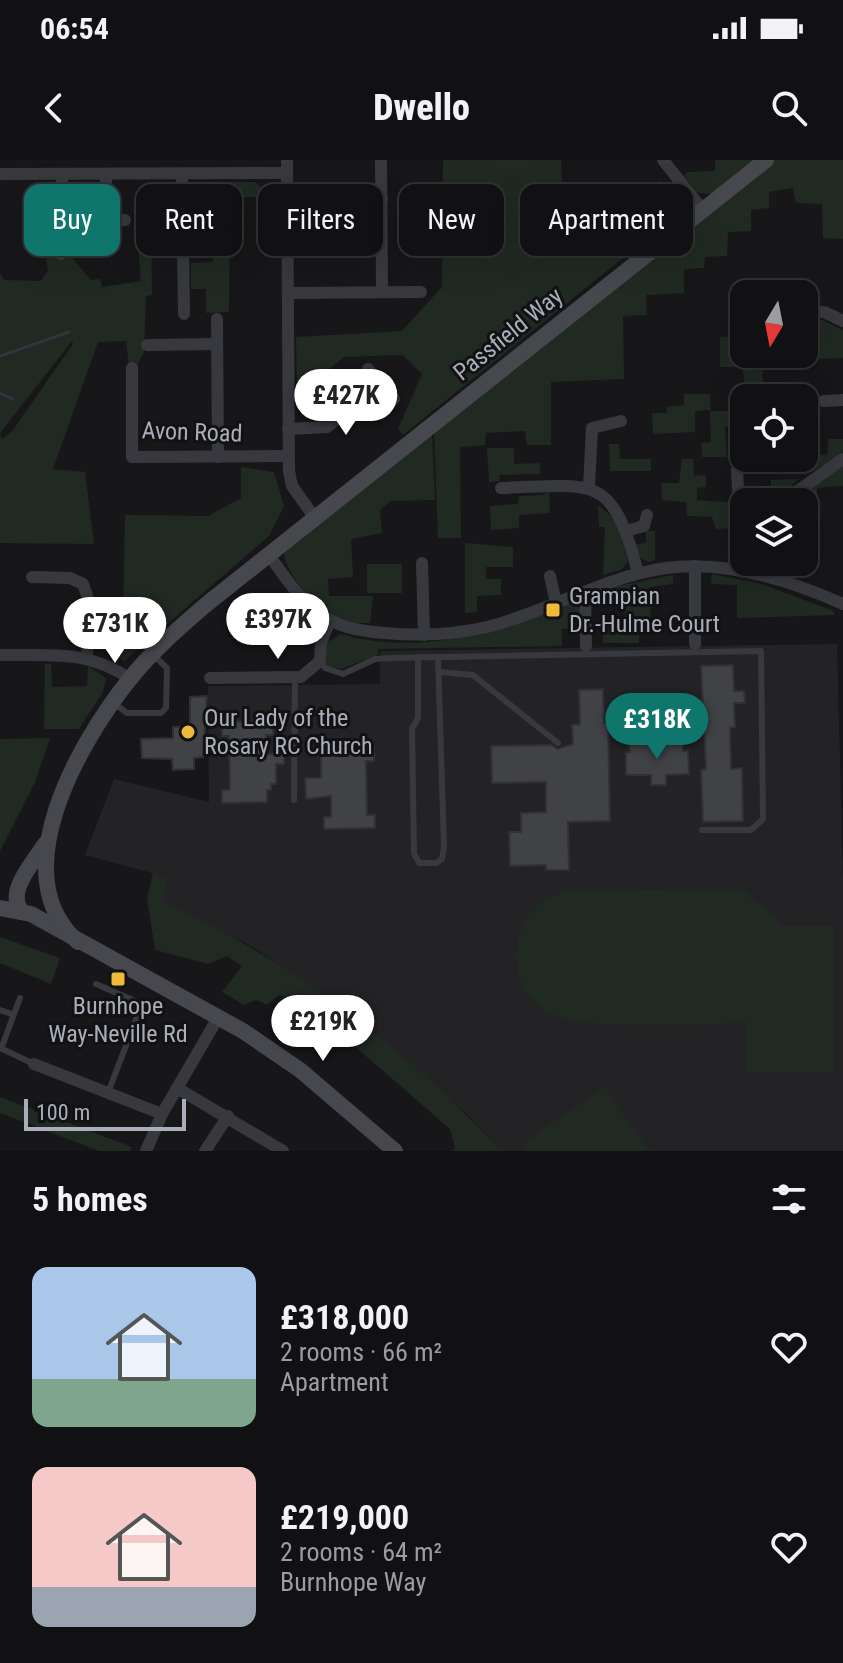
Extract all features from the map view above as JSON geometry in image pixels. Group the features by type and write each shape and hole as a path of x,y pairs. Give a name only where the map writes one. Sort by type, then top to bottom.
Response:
{"street":[{"path":"54,160 58,184"},
{"path":"381,160 382,184"},
{"path":"663,160 702,209"},
{"name":"Passfield Way","path":"48,894 48,839 76,762 112,702 152,654 208,603 766,160"},
{"path":"0,174 182,174 287,167 288,456 292,486 315,518"},
{"path":"182,174 184,314"},
{"path":"106,175 106,184"},
{"path":"120,220 125,220"},
{"path":"382,256 382,292"},
{"path":"288,293 421,292"},
{"path":"818,312 843,321"},
{"path":"217,319 218,457"},
{"path":"147,345 217,344"},
{"name":"Avon Road","path":"132,368 132,457 288,456"},
{"path":"368,369 394,399"},
{"path":"288,429 327,427 381,384"},
{"path":"824,401 843,400"},
{"path":"589,486 592,428 621,421"},
{"path":"802,488 843,459"},
{"path":"501,488 589,486 613,506 626,531 638,573"},
{"path":"626,531 644,526 647,515"},
{"path":"269,555 313,610 330,621 358,631 424,635 488,627 638,573 695,566 730,567"},
{"path":"422,563 424,635"},
{"path":"695,566 695,644"},
{"path":"550,576 556,603"},
{"path":"773,576 843,604"},
{"path":"32,577 70,578 83,584 89,601 87,656"},
{"path":"585,592 586,646"},
{"path":"210,678 301,677 320,661 321,642 330,621"},
{"path":"0,655 87,656 107,662 130,679"},
{"path":"48,839 15,896 26,912 219,1016 300,1070 395,1151"},
{"path":"0,895 33,880 48,894 66,932 78,942"},
{"path":"0,908 26,912 44,909 48,894"},
{"path":"146,1151 162,1114 219,1016"},
{"path":"34,1064 109,1090 162,1114"},
{"path":"177,1088 283,1151"},
{"path":"205,1151 228,1116"}],"lane":[{"path":"320,661 325,668 343,674 375,659 761,651 763,819 751,830 702,830"},
{"path":"112,702 127,713 161,713 166,708 167,668 152,654"},
{"path":"418,657 418,718 412,729 414,853 419,863 427,865 442,859 444,847 438,657"},
{"path":"439,672 473,675 558,743"},
{"path":"294,800 295,678"},
{"path":"96,984 158,1011"},
{"path":"20,998 0,1049 34,1064"},
{"path":"109,1090 142,1004"},
{"path":"0,1010 12,1014"}],"shaded area":[{"path":"443,160 561,160 562,184 520,184 520,256 625,256 403,435 398,429 422,374 403,355 344,357 297,396 296,337 402,331 442,287 442,256 504,256 504,184 443,184"},
{"path":"715,160 754,160 711,194 698,193 684,176 687,172 715,171"},
{"path":"774,160 843,160 843,239 823,238 822,204 796,203 793,188 769,192 769,208 751,210 751,231 728,232 727,256 705,257 704,268 684,269 684,293 646,295 647,315 623,316 624,379 551,382 551,445 527,445 525,431 486,433 485,445 460,447 461,538 438,538 434,431 654,256 693,256 693,225"},
{"path":"256,182 258,197 242,197 242,184 212,184"},
{"path":"70,256 91,280 100,279 102,287 141,281 139,256 152,256 152,295 146,296 144,352 137,365 129,366 126,341 98,342 53,469 85,472 94,544 0,543 0,434 2,439 13,430 73,344 72,341 0,433 0,273 4,280 41,281 48,271 46,257"},
{"path":"213,256 230,256 229,312 206,313 206,289 191,289 191,263 213,262"},
{"path":"818,320 843,330 843,358 818,359"},
{"path":"720,337 730,337 730,367 720,367"},
{"path":"743,368 762,368 763,384 744,384"},
{"path":"684,394 710,394 711,410 695,411 695,432 653,434 652,413 667,413 667,407 684,405"},
{"path":"710,411 730,411 730,427 725,427 727,457 702,457 701,443 711,442"},
{"path":"432,432 435,500 391,501 380,510 382,533 351,539 353,577 328,579 329,596 373,596 370,623 346,622 334,617 298,583 286,563 284,553"},
{"path":"828,439 843,439 843,451 833,461 818,468 818,455 827,455"},
{"path":"609,444 619,444 620,459 651,459 651,471 610,471"},
{"path":"487,448 514,448 514,464 540,463 540,474 499,475 500,481 489,482"},
{"path":"682,459 693,459 694,476 706,475 706,487 697,488 697,500 730,503 730,528 716,529 712,517 687,516 686,502 662,500 661,483 679,483"},
{"path":"843,464 843,486 808,488"},
{"path":"241,467 274,472 284,506 269,536 124,661 101,649 121,650 123,632 94,632 94,620 123,619 125,515 208,516 241,498"},
{"path":"799,479 788,488 771,488 771,480"},
{"path":"549,491 550,513 519,515 519,528 491,530 490,506 518,504 519,496 544,495"},
{"path":"598,505 616,520 628,561 621,570 603,575 605,527 599,527"},
{"path":"646,531 655,531 655,560 648,562 639,557 635,545 646,543"},
{"path":"465,543 513,547 513,567 486,567 486,579 501,579 501,595 477,596 477,612 465,613"},
{"path":"367,564 402,564 402,593 367,593"},
{"path":"712,574 762,584 834,611 834,615 737,618 737,585 711,584"},
{"path":"673,575 673,584 650,587 651,625 645,625 645,617 626,617 621,601 594,602 594,595 613,587"},
{"path":"571,604 580,608 582,628 562,629 562,646 378,649 378,655 341,669 328,667 323,659 325,643 341,634 400,643 429,642 487,631"},
{"path":"620,620 621,631 639,631 639,643 603,643 602,621"},
{"path":"837,644 843,879 843,1151 502,1151 466,1113 338,1006 253,947 162,901 167,877 85,855 114,779 209,802 208,686 380,684 380,651"},
{"path":"45,664 51,664 52,687 87,686 88,666 106,678 103,692 79,729 44,729"},
{"path":"50,738 35,782 0,851 0,739"},
{"path":"153,873 168,877 163,901 256,951 344,1010 426,1077 502,1151 452,1151 455,1148 450,1129 306,1004 279,995 267,1005 256,1000 244,1005 222,992 242,966 227,956 208,964 155,950 147,898"},
{"path":"581,889 748,891 749,896 776,916 781,926 835,926 835,1072 746,1072 745,1020 687,1025 587,1023 568,1020 543,1009 529,996 518,972 517,944 521,930 527,918 546,899"},
{"path":"0,937 60,958 51,984 0,963"},
{"path":"604,1087 649,1151 526,1151 521,1145"},
{"path":"0,1097 132,1147 130,1151 99,1151 0,1113"}],"building":[{"path":"733,665 734,691 744,691 745,703 734,703 735,727 730,728 731,769 742,768 743,821 703,822 701,770 706,769 701,666"},
{"path":"603,689 604,723 608,723 610,821 568,822 569,870 546,870 546,865 510,866 509,832 521,832 521,813 546,812 546,782 492,783 491,746 551,745 558,749 573,744 572,725 580,724 579,690"},
{"name":"Our Lady of the Rosary RC Church","path":"207,696 203,757 194,758 194,769 173,770 172,759 142,758 141,739 173,738 173,727 190,727 190,697"},
{"path":"273,720 273,735 266,735 267,754 284,754 284,764 276,764 276,784 271,784 271,790 267,790 267,802 222,803 222,790 230,790 229,736 222,736 222,722"},
{"path":"683,743 683,751 688,750 689,774 666,775 666,785 651,785 651,775 626,775 629,744"},
{"path":"374,746 374,761 366,761 367,815 375,815 375,828 324,829 324,817 331,817 331,796 306,799 305,778 321,778 321,747"}],"waterway":[{"path":"0,356 69,332"},
{"path":"0,393 12,399"}],"place":[{"name":"Grampian Dr.-Hulme Court","path":"553,610"},
{"name":"Our Lady of the Rosary RC Church","path":"188,732"},
{"name":"Burnhope Way-Neville Rd","path":"118,979"}]}
